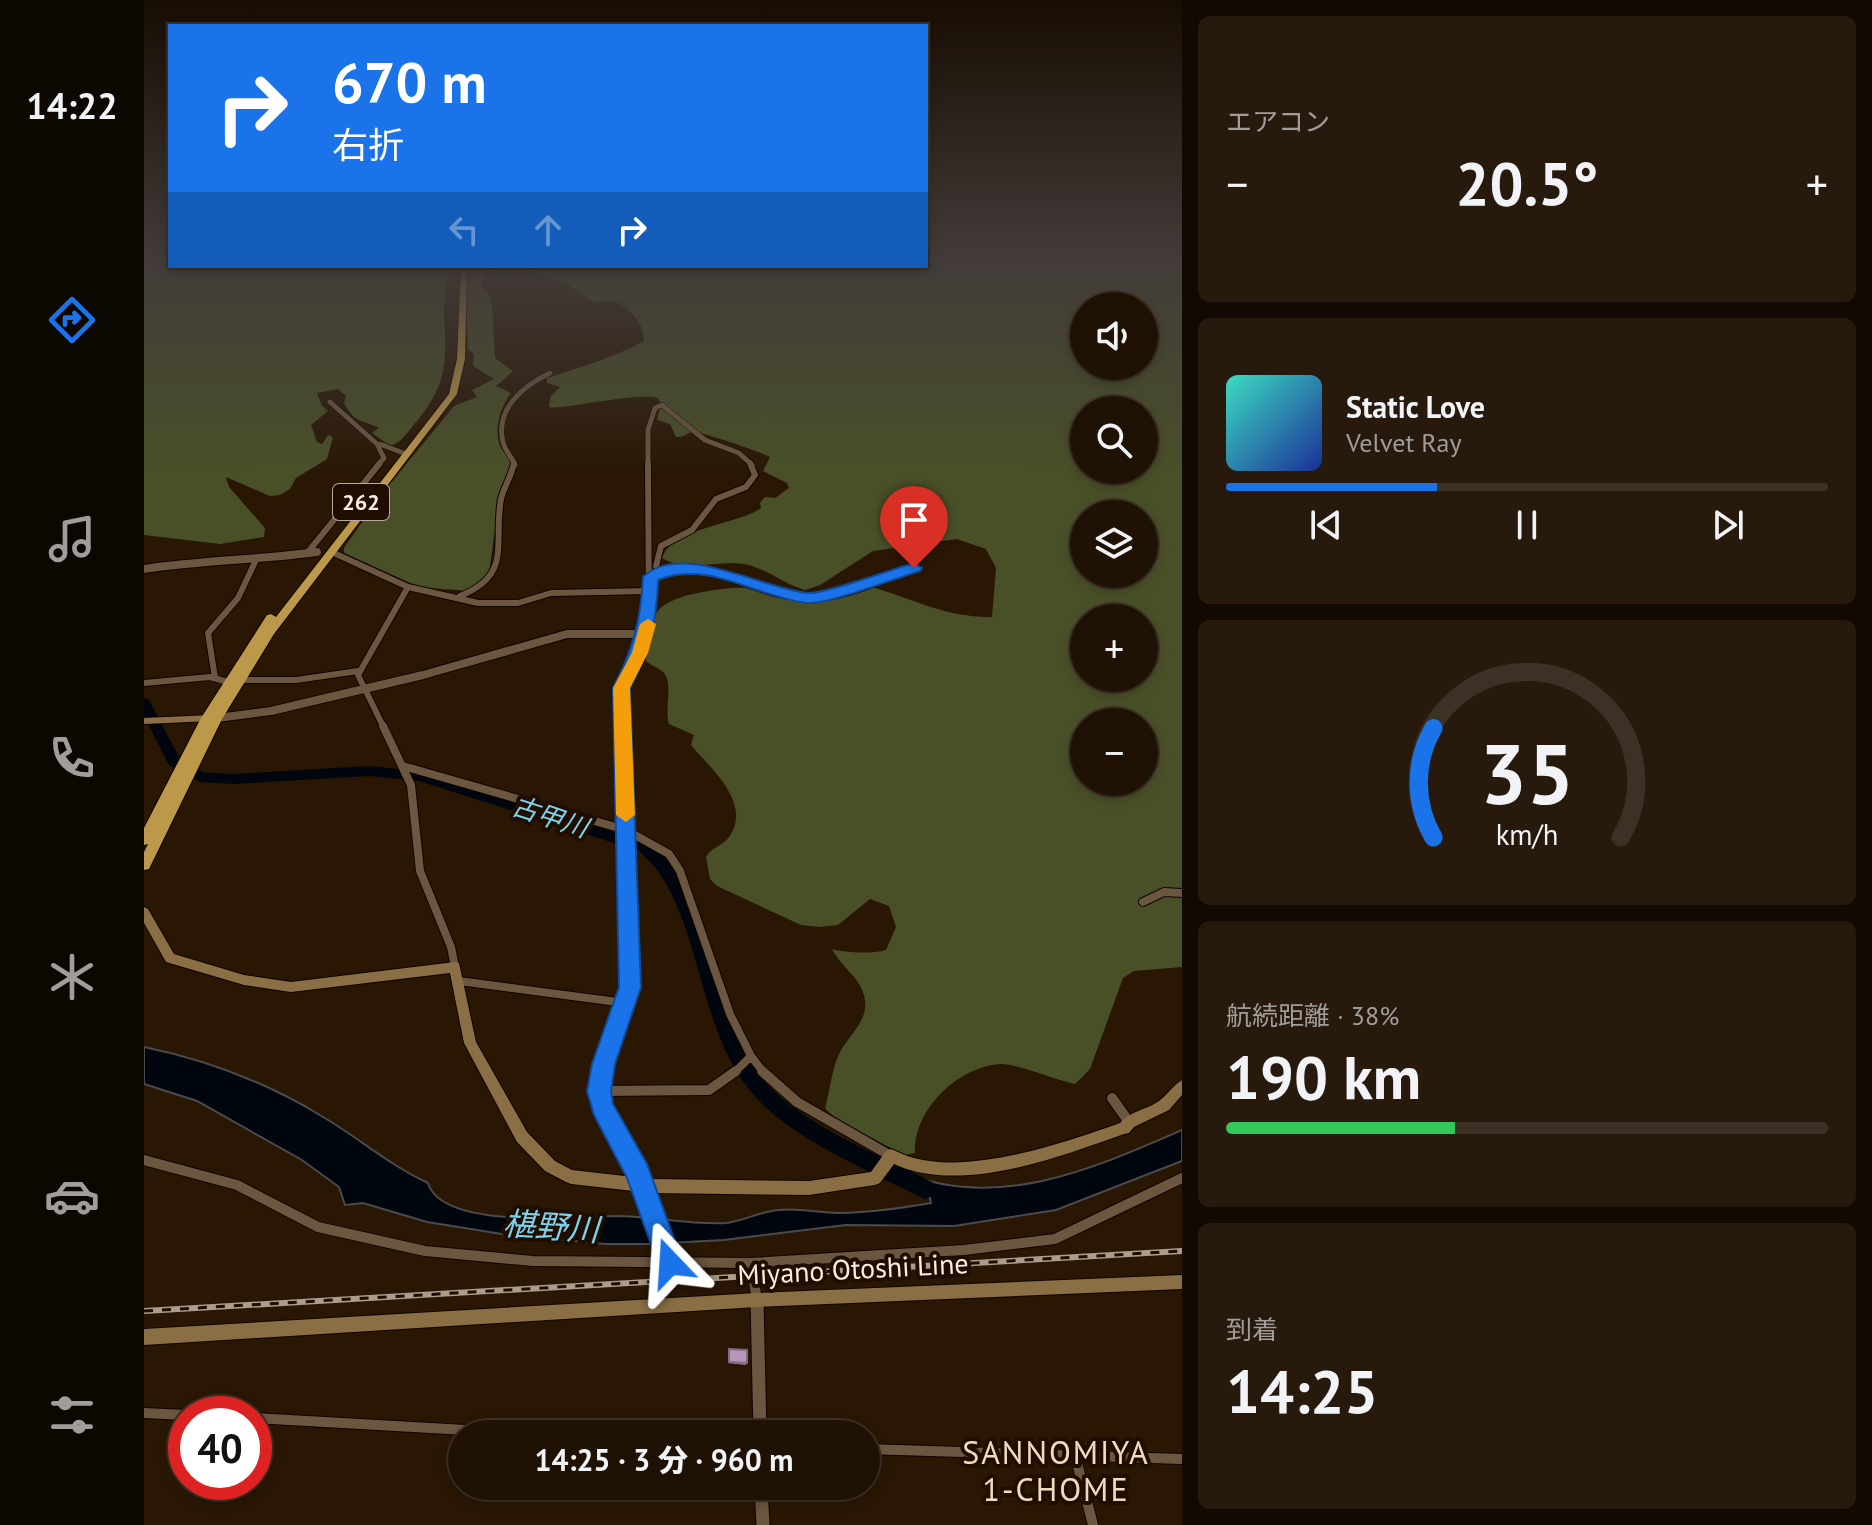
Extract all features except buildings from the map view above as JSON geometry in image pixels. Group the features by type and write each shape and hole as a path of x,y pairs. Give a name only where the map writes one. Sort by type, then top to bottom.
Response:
{"highway":[{"name":"262","path":"212,718 297,595 436,405 452,375 455,335"},
{"name":"262","path":"144,840 183,776 228,682 282,602 402,453"},
{"name":"262","path":"144,865 183,776"}],"main road":[{"path":"144,721 212,718"},
{"path":"144,912 170,958 244,980 307,986 455,967 470,1043 534,1154 571,1177 642,1187 809,1188 868,1180 879,1174 889,1157 918,1166 986,1166 1078,1144 1124,1128 1129,1122 1164,1106 1182,1086"},
{"name":"Miyano Otoshi Line","path":"144,1337 757,1300 1182,1282"}],"street":[{"path":"460,596 490,580 498,562 501,502 515,465 505,450 500,432 506,410 514,396 550,373"},
{"path":"144,569 189,562 256,560 312,552 384,458 377,444 330,402"},
{"path":"659,572 656,566 661,546 686,534 716,499 746,487 755,475 752,465 739,453 705,440 662,405 655,408 648,430 649,620 640,653 621,688 630,974 625,1003 603,1064 599,1091 602,1107 642,1187 669,1260"},
{"path":"377,444 402,453"},
{"path":"336,554 408,587 489,603 518,603 551,593 649,591"},
{"path":"215,678 208,633 238,598 256,560"},
{"path":"650,577 659,572 716,572 809,598 914,568"},
{"path":"408,587 358,671 411,785 420,871 451,947 455,967"},
{"path":"212,718 271,711 363,686 423,675 567,634 644,634"},
{"path":"240,680 296,680 358,671"},
{"path":"144,683 215,678 228,682"},
{"path":"404,767 626,831 675,860 699,919 730,1014 750,1058 760,1072 788,1097 889,1157"},
{"path":"1143,902 1164,892 1182,893"},
{"path":"459,981 625,1003"},
{"path":"599,1091 709,1090 750,1058"},
{"path":"1112,1098 1129,1122"},
{"path":"144,1160 216,1177 247,1189 314,1226 404,1246 577,1265 669,1260 751,1263 964,1250 1055,1239 1182,1178"},
{"path":"751,1263 757,1300 760,1420"},
{"path":"144,1413 168,1414"},
{"path":"272,1419 448,1429"},
{"path":"880,1449 1182,1459"},
{"path":"1075,1455 1093,1525"},
{"path":"762,1500 763,1525"}],"green space":[{"path":"144,335 445,335 441,380 432,400 395,444 390,446 372,433 379,428 352,414 344,403 346,396 338,389 317,393 322,406 328,411 311,425 317,442 322,444 328,435 333,437 327,459 296,478 290,489 280,495 270,496 226,477 229,487 265,528 264,537 220,544 144,535"},
{"path":"467,335 494,335 495,358 513,371 496,386 511,393 501,412 498,434 501,448 512,463 500,491 489,574 468,591 419,587 344,553 344,548 380,496 454,406 477,397 472,390 494,379 473,366 474,354 468,349"},
{"path":"644,335 1070,335 1070,380 1158,380 1158,335 1182,335 1182,967 1134,971 1123,978 1090,1069 1075,1084 1002,1064 970,1072 942,1092 922,1121 916,1137 915,1153 904,1155 836,1119 825,1108 840,1052 861,1021 865,1005 859,984 832,949 859,952 886,950 896,927 889,906 870,899 838,925 801,925 717,886 710,879 706,857 729,837 736,812 733,799 718,775 691,745 694,735 669,724 666,677 646,661 652,624 662,607 672,601 729,588 751,588 795,601 810,602 869,587 961,615 992,617 996,568 986,549 957,539 873,551 820,585 805,590 741,563 684,565 662,558 679,539 751,513 761,508 760,503 765,497 775,498 789,488 787,483 763,471 770,457 700,433 676,437 670,424 657,420 661,404 658,398 633,397 549,407 550,397 560,387 547,383 547,378 643,342"}],"water":[{"name":"椹野川","path":"144,1047 214,1066 259,1083 323,1117 428,1183 438,1198 458,1208 513,1218 630,1216 726,1223 779,1210 840,1213 886,1210 931,1203 929,1194 910,1183 903,1172 938,1183 974,1188 1010,1186 1080,1171 1182,1130 1182,1161 1056,1210 954,1226 846,1225 724,1240 649,1244 605,1244 502,1234 427,1222 363,1203 345,1205 339,1187 302,1160 197,1101 144,1084"}],"waterway":[{"name":"古甲川","path":"144,703 174,761 200,777 233,779 369,771 419,776 644,847 663,866 679,892 726,1028 740,1060 758,1087 773,1102 813,1130 925,1189"}],"railway":[{"path":"144,1311 1182,1251"}],"slow traffic":[{"path":"626,815 621,688 640,653 648,624"}],"district":[{"name":"SANNOMIYA 1-CHOME","path":"1056,1472"}],"route":[{"path":"670,1263 638,1172 602,1107 599,1091 603,1064 630,987 621,688 640,653 647,628 650,577 668,570 716,572 793,597 809,598 914,568"}]}
